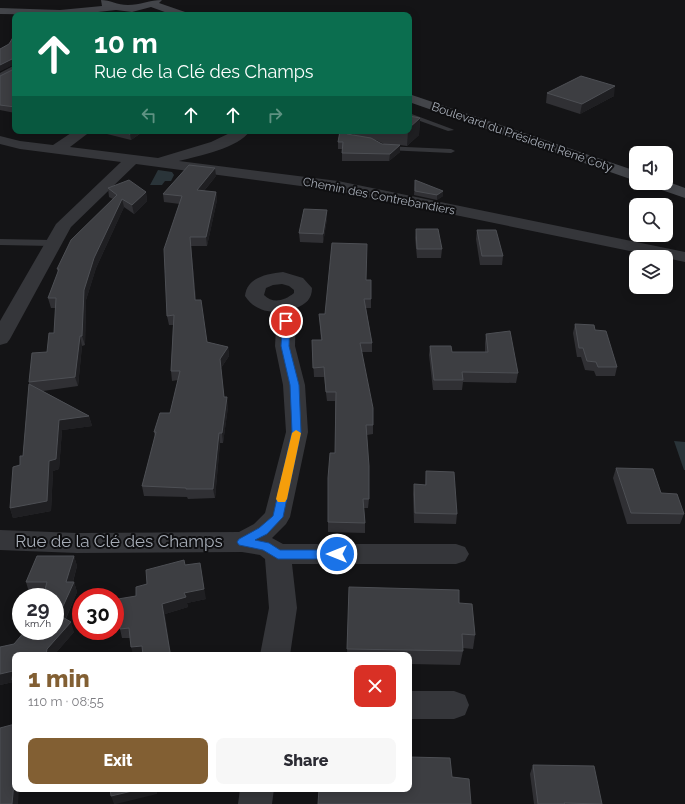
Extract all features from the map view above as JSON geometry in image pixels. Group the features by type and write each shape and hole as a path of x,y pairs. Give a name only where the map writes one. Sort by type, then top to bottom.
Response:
{"main road":[{"path":"41,12 62,10 105,1 109,5 118,7"},
{"path":"139,7 154,2 177,12"},
{"path":"0,11 71,12 118,7 139,7 155,12"},
{"name":"Boulevard du Président René Coty","path":"412,99 629,174"},
{"path":"673,189 685,193"}],"street":[{"path":"0,78 12,71"},
{"path":"57,149 80,134"},
{"path":"157,163 213,146 239,134"},
{"name":"Chemin des Contrebandiers","path":"0,140 20,145 338,186 685,257"},
{"path":"0,339 52,243 64,224 132,160"},
{"path":"242,542 263,531 277,517 297,432 294,385 285,346 287,305"},
{"name":"Rue de la Clé des Champs","path":"0,540 77,543 242,542 266,546 278,554"},
{"path":"276,652 283,608 278,554 456,554"},
{"path":"412,705 454,705"},
{"path":"255,804 257,792"}],"lane":[{"path":"412,116 450,130"},
{"path":"377,145 382,148 451,151"},
{"path":"0,242 52,243"}],"shaded area":[{"path":"158,170 172,172 174,175 171,181 165,181 162,185 150,185"},
{"path":"674,441 685,442 685,470 684,470"}],"building":[{"path":"12,39 12,59 0,65 0,49 9,44"},
{"path":"12,70 12,107 0,105 0,76"},
{"path":"581,76 615,86 582,104 547,93"},
{"path":"412,117 420,118 412,125"},
{"path":"339,134 347,134 371,138 382,144 400,145 390,154 342,153 343,142 338,142"},
{"path":"189,165 215,168 197,190 216,192 206,237 190,237 195,300 201,300 207,342 228,347 220,359 224,397 227,397 222,433 219,433 213,489 142,486 156,432 154,432 160,413 170,413 180,371 171,371 174,315 167,316 164,249 182,196 163,194"},
{"path":"129,180 146,192 132,205 122,199 94,258 84,290 82,336 80,336 75,377 29,382 32,353 47,352 49,333 54,333 56,298 48,298 59,269 57,269 71,240 117,195 108,188"},
{"path":"415,180 443,191 437,195 415,191"},
{"path":"304,209 327,210 323,234 299,233"},
{"path":"416,229 438,229 442,249 417,249"},
{"path":"477,230 496,230 503,256 482,256"},
{"path":"332,243 367,244 366,280 371,280 371,299 364,299 372,343 360,343 373,408 373,425 366,425 369,466 369,499 363,499 365,523 328,522 328,478 330,453 335,453 336,392 326,392 324,367 313,368 312,340 322,340 319,314 325,314"},
{"path":"575,324 594,325 595,330 606,331 617,367 598,367 596,362 587,361 583,348 579,348"},
{"path":"510,331 518,373 462,372 463,380 434,380 430,346 451,346 452,352 488,352 486,334"},
{"path":"29,384 89,416 59,420 56,459 49,461 47,501 10,508 13,467 20,465 20,456 23,456"},
{"path":"616,468 653,469 661,493 677,494 684,514 631,513"},
{"path":"426,471 454,472 457,514 415,513 414,484 426,485"},
{"path":"37,556 74,556 66,582 74,582 64,604 64,588 45,588 47,582 26,582"},
{"path":"184,560 185,565 200,563 204,589 184,593 186,597 162,604 170,652 143,652 142,646 131,647 129,628 124,629 124,598 136,596 136,587 147,584 146,570"},
{"path":"349,587 459,590 459,603 472,604 475,635 462,634 463,651 347,649"},
{"path":"64,618 71,622 64,630"},
{"path":"17,640 55,640 47,649 46,652 12,652 12,671 0,674 0,647 14,644"},
{"path":"12,725 12,804 0,804 0,728"},
{"path":"412,757 450,758 452,777 469,779 471,804 318,804 319,792 412,792"},
{"path":"533,765 594,766 602,804 538,804"},
{"path":"110,792 128,792 111,796"}],"slow traffic":[{"path":"281,499 296,433"}],"route":[{"path":"286,321 285,346 294,385 297,432 277,517 263,531 242,542 266,546 278,554 337,554"}]}
